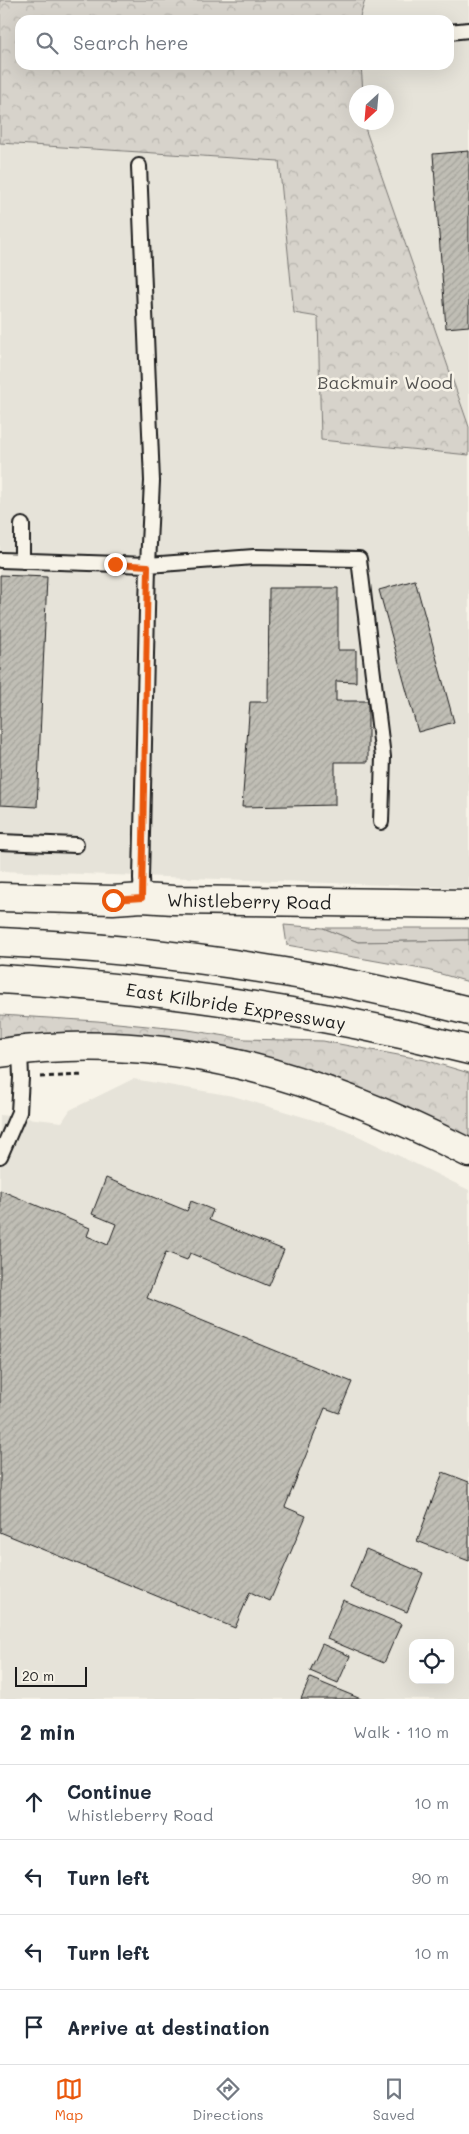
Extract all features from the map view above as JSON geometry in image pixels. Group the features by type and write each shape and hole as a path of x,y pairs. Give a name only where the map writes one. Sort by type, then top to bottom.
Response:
{"main road":[{"name":"Whistleberry Road","path":"0,897 469,904"},
{"path":"0,942 101,948 235,964 325,979 469,1011"},
{"name":"East Kilbride Expressway","path":"0,979 100,985 236,1003 368,1027 469,1050"},
{"path":"10,1052 112,1048 196,1055 273,1072 341,1094 469,1153"}],"lane":[{"path":"454,32 469,30"},
{"path":"139,166 152,480 148,566 141,868 142,898"},
{"path":"22,525 22,561"},
{"path":"0,560 148,566 254,557 359,560 383,757 381,822"},
{"path":"0,842 76,845"},
{"path":"0,1156 19,1112 21,1078 10,1052"}],"path":[{"path":"21,1078 92,1075"}],"shaded area":[{"path":"365,0 469,0 469,427 366,131 394,130 394,85 362,85 361,70 454,70 454,15 360,15"},
{"path":"0,143 279,161 294,313 318,317 321,440 469,455 469,888 0,871"},
{"path":"133,1079 233,1096 344,1129 469,1190 469,1699 0,1699 0,1115 62,1122 70,1110"}],"green space":[{"name":"Backmuir Wood","path":"0,0 365,0 360,15 15,15 15,70 361,70 362,85 349,85 349,130 366,130 469,427 469,455 321,440 318,317 294,313 279,161 0,143"},
{"path":"284,925 323,928 358,942 469,940 469,982 427,970 287,945"},
{"path":"323,928 469,928 469,940 358,942"},
{"path":"0,1015 97,1021 188,1030 245,1039 323,1041 425,1060 469,1073 469,1139 333,1077 190,1042 34,1035 0,1039"}],"building":[{"path":"469,151 469,326 446,328 433,154"},
{"path":"0,575 47,577 37,807 0,805"},
{"path":"415,580 454,722 418,732 379,590"},
{"path":"269,588 338,588 338,650 356,650 356,682 336,681 336,701 368,701 368,762 335,762 335,805 242,807 250,702 268,702"},
{"path":"106,1178 187,1211 191,1201 213,1210 209,1220 284,1250 269,1286 190,1253 187,1260 166,1252 147,1298 352,1382 339,1413 325,1408 285,1507 306,1516 270,1601 250,1592 235,1628 0,1532 0,1190 90,1228 87,1236 108,1245 116,1224 92,1214"},
{"path":"443,1472 469,1482 469,1561 417,1541"},
{"path":"366,1549 423,1573 407,1612 350,1588"},
{"path":"343,1600 401,1624 384,1663 327,1639"},
{"path":"322,1644 350,1656 338,1683 310,1671"},
{"path":"310,1678 361,1699 301,1699"}],"route":[{"path":"113,900 142,898 148,566 115,564"}]}
